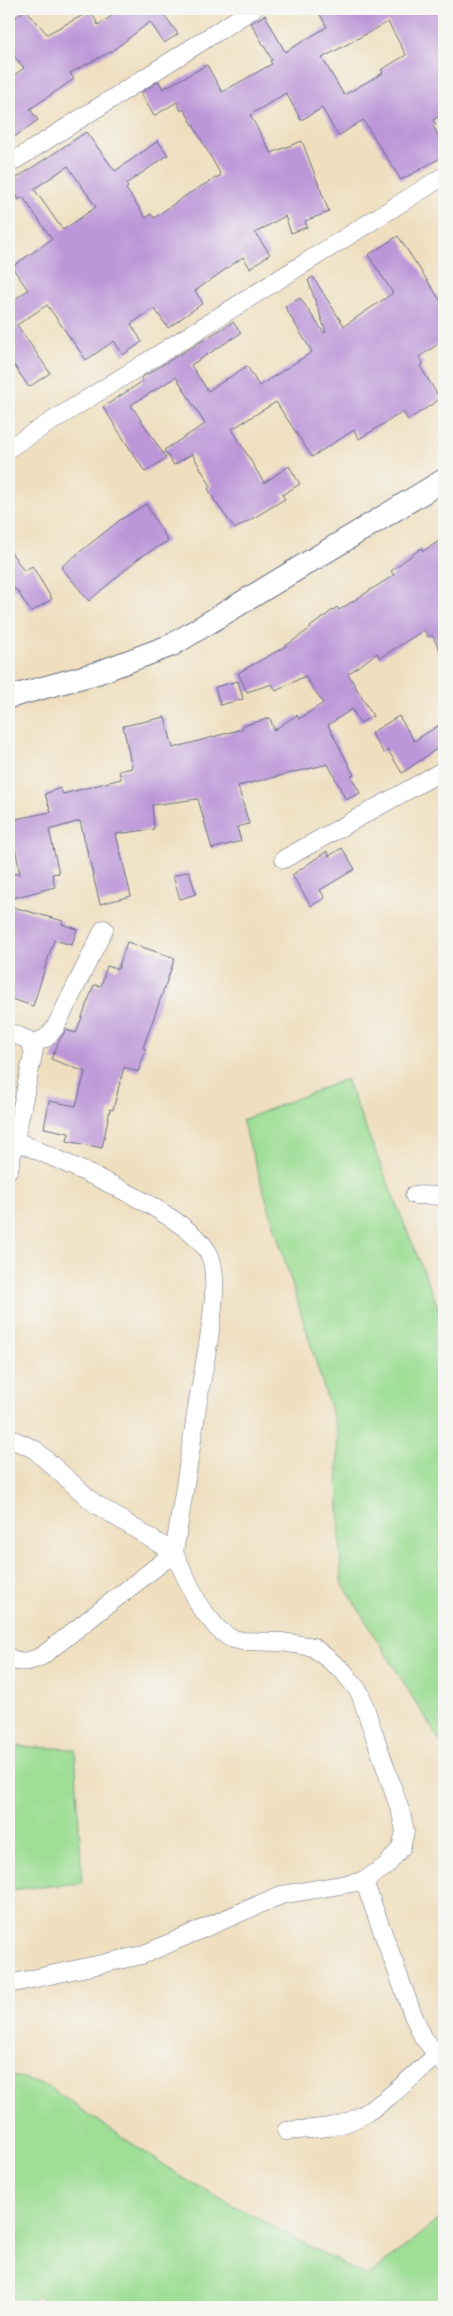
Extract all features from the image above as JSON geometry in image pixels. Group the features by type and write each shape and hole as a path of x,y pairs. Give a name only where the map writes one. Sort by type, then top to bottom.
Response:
{"street":[{"path":"9,164 253,9"},
{"path":"9,448 444,176"},
{"path":"9,697 97,673 131,662 172,645 444,480"},
{"path":"284,858 444,770"},
{"path":"32,1044 46,1038 55,1028 104,929"},
{"path":"9,1032 22,1036 32,1044 34,1050 9,1169"},
{"path":"9,1658 18,1662 29,1662 42,1656 174,1553 212,1315 214,1270 210,1255 199,1240 181,1226 118,1188 16,1141"},
{"path":"414,1195 444,1196"},
{"path":"9,1438 34,1450 94,1503 174,1553 200,1607 218,1629 230,1638 242,1641 282,1642 313,1647 343,1671 360,1694 401,1813 405,1831 401,1848 386,1866 364,1881 281,1894 142,1955 9,1984"},
{"path":"286,2131 327,2128 354,2120 441,2059 423,2037 413,2015 364,1881"}],"green space":[{"path":"346,1079 444,1322 444,1748 341,1581 337,1431 242,1120"},
{"path":"9,1746 75,1749 82,1883 9,1890"},
{"path":"9,2074 48,2087 185,2179 367,2277 444,2215 444,2307 51,2307 38,2296 27,2307 9,2307"}],"building":[{"path":"25,9 47,34 91,11 98,25 122,9 169,9 163,13 178,34 164,43 150,22 112,51 70,73 74,79 30,109 38,120 9,141 9,79 24,68 9,50 9,23"},
{"path":"317,9 444,9 444,114 433,120 436,125 433,126 444,146 444,156 401,180 363,120 338,136 322,108 301,120 286,93 250,115 271,153 302,141 329,212 305,221 307,227 291,233 285,216 255,233 270,254 250,268 243,257 195,291 203,303 168,328 154,308 131,324 142,342 123,355 114,341 86,360 47,305 17,325 50,373 29,387 9,358 9,303 28,290 12,267 52,239 23,197 19,200 9,183 86,132 115,171 158,141 168,155 126,184 128,187 126,189 146,218 151,214 154,218 188,194 221,175 184,109 181,111 177,102 154,116 141,93 159,81 163,89 207,65 222,92 272,64 270,61 272,60 251,23 265,15 285,52 327,27","holes":["388,22 406,55 381,70 383,73 344,95 322,58","68,166 96,207 63,230 34,189"]},
{"path":"398,236 444,306 444,340 419,357 424,364 420,366 440,399 408,420 403,412 359,439 354,430 312,457 276,402 232,429 264,483 289,466 300,484 282,495 285,499 235,529 214,500 208,488 211,486 192,454 174,465 164,450 205,424 176,377 131,405 166,458 145,472 103,407 143,381 141,378 233,322 241,333 191,365 208,391 247,366 259,386 312,352 285,307 300,298 324,333 326,332 308,280 313,277 344,326 393,293 368,255"},
{"path":"146,504 168,541 139,558 89,601 61,567 120,520"},
{"path":"444,538 444,658 432,635 428,637 424,630 380,658 377,653 348,674 373,716 360,723 352,709 328,725 354,775 351,776 360,793 346,800 328,764 238,786 249,824 237,827 241,841 212,849 198,799 152,805 154,829 116,834 131,896 100,904 80,821 49,830 59,873 52,874 55,887 9,899 9,873 20,874 10,820 51,812 45,794 60,788 63,794 121,779 119,771 132,768 123,726 165,717 173,748 242,729 242,726 270,718 274,730 297,715 299,719 323,703 305,676 276,691 272,684 247,692 238,673 281,649 337,607 339,610 394,575 391,571 421,548 423,551"},
{"path":"9,549 24,571 32,566 52,599 31,612 9,581"},
{"path":"238,681 243,699 220,705 215,687"},
{"path":"399,716 414,741 444,722 444,744 402,773 388,750 384,753 371,733"},
{"path":"342,848 355,869 320,890 325,898 311,906 292,875 327,851 329,856"},
{"path":"189,871 196,894 180,899 173,876"},
{"path":"9,906 63,921 62,924 77,929 72,945 54,940 33,1006 9,998"},
{"path":"127,942 175,958 143,1048 146,1049 138,1072 124,1067 113,1110 110,1109 102,1148 67,1141 69,1133 44,1128 49,1101 76,1106 85,1072 51,1059 66,1030 76,1033 94,985 101,986 107,966 118,969"}]}
